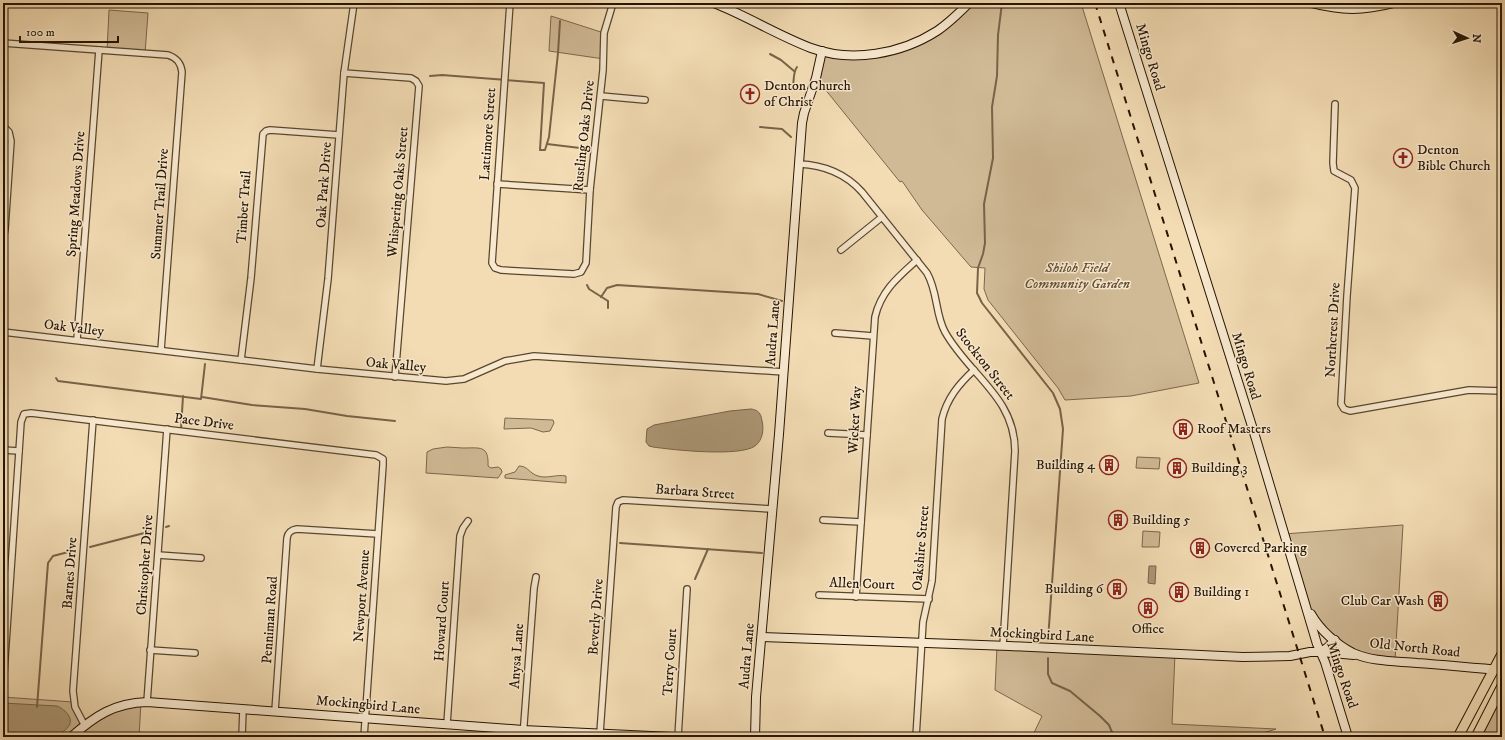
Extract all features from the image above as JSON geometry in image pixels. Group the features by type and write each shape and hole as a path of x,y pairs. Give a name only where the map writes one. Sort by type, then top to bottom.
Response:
{"main road":[{"path":"1458,737 1498,670 1502,654"},
{"path":"1476,737 1502,686"}],"street":[{"name":"Oak Park Drive","path":"316,369 329,272 344,73 354,3"},
{"name":"Lattimore Street","path":"510,3 492,256 493,266 498,269 515,271 574,274 581,272"},
{"name":"Rustling Oaks Drive","path":"581,272 586,263 590,190 601,96 604,33 613,3"},
{"path":"714,3 803,45 838,54 870,54 908,45 938,30 952,20 969,3"},
{"name":"Mingo Road","path":"1119,3 1348,737"},
{"path":"1311,3 1347,10 1369,8 1394,3"},
{"path":"3,43 99,50"},
{"name":"Summer Trail Drive","path":"99,50 168,55 178,60 182,72 161,350"},
{"name":"Spring Meadows Drive","path":"77,340 99,50"},
{"name":"Audra Lane","path":"755,737 754,726 756,697 784,372 803,117 816,78 822,51"},
{"name":"Whispering Oaks Street","path":"344,73 411,78 416,81 419,86 395,377"},
{"path":"601,96 645,100"},
{"name":"Northcrest Drive","path":"1335,104 1332,163 1334,171 1352,180 1355,188 1347,296 1342,404 1344,409 1350,411 1391,402 1469,390 1502,391"},
{"path":"3,126 9,132 12,141 3,240"},
{"name":"Timber Trail","path":"240,360 251,278 263,134 270,130 339,135"},
{"name":"Stockton Street","path":"799,164 821,167 843,175 858,188 882,217 927,274 934,288 939,316 945,332 1003,405 1011,422 1015,438 1015,451 1003,646"},
{"path":"497,184 590,190"},
{"path":"841,250 882,217"},
{"name":"Wicker Way","path":"856,597 866,435 876,312 882,296 897,278 917,260"},
{"name":"Oak Valley","path":"3,332 316,369 446,381 469,377 498,363 534,356 784,372"},
{"path":"835,333 873,336"},
{"name":"Oakshire Street","path":"916,737 924,614 929,599 932,581 942,419 946,406 956,389 974,370"},
{"name":"Pace Drive","path":"19,451 21,422 24,414 31,413 376,455 381,457"},
{"name":"Barnes Drive","path":"85,726 75,707 73,691 93,420"},
{"name":"Christopher Drive","path":"147,702 167,429"},
{"path":"828,433 866,435"},
{"path":"3,450 19,451 3,688"},
{"name":"Newport Avenue","path":"364,737 383,465 381,457"},
{"name":"Barbara Street","path":"618,502 623,500 772,509"},
{"name":"Beverly Drive","path":"600,734 616,507 618,502"},
{"path":"823,520 861,522"},
{"name":"Howard Court","path":"447,724 460,536 468,521"},
{"name":"Penniman Road","path":"275,711 287,538 290,531 297,529 378,534"},
{"path":"158,554 201,558"},
{"name":"Anysa Lane","path":"523,733 536,577"},
{"name":"Terry Court","path":"678,737 687,589"},
{"name":"Allen Court","path":"819,595 929,599"},
{"name":"Old North Road","path":"1304,598 1315,620 1334,640 1350,651 1363,656 1380,660 1479,667 1498,670"},
{"name":"Mockingbird Lane","path":"762,637 1243,657 1290,656 1310,652 1363,656"},
{"path":"1321,652 1334,640"},
{"path":"150,650 195,653"},
{"name":"Mockingbird Lane","path":"71,737 101,714 112,708 147,702 447,724 523,733 672,737"},
{"path":"242,737 243,709"}],"green space":[{"name":"Shiloh Field Community Garden","path":"969,3 1081,3 1199,383 1131,396 1065,400 1058,388 988,300 984,289 985,268 971,267 922,210 902,181 900,182 816,78 822,51 859,55 916,42"},
{"path":"109,10 148,13 145,54 107,51"},
{"path":"551,16 604,33 604,59 549,51"},
{"path":"505,418 553,420 554,423 550,431 543,432 531,428 504,429"},
{"path":"447,447 482,449 487,454 488,466 491,468 498,467 502,472 498,478 426,473 427,452 433,449"},
{"path":"1137,457 1160,458 1159,469 1136,468"},
{"path":"519,466 525,467 535,475 541,477 566,476 566,483 505,478 505,475 515,472"},
{"path":"1403,525 1395,661 1351,651 1312,614 1284,534"},
{"path":"1143,531 1160,532 1159,547 1142,547"},
{"path":"997,646 1175,654 1172,724 1276,729 1251,737 1032,737 1042,716 995,690"},
{"path":"1502,686 1502,737 1476,737"},
{"path":"3,697 73,702 85,726 94,718 141,702 139,737 3,737"}],"shaded area":[{"path":"756,410 760,414 762,418 763,431 758,444 747,449 721,452 675,450 649,446 646,442 647,429 654,425 730,411"},
{"path":"1149,566 1156,566 1155,584 1148,583"},
{"path":"3,703 57,706 68,714 70,723 69,726 57,737 3,737"}],"waterway":[{"path":"1002,3 998,35 997,76 992,107 993,158 984,204 985,243 978,268 977,293 982,303 1053,393 1060,409 1063,429 1048,640"},
{"path":"430,76 442,75 544,83 540,150 545,150 549,137 560,21"},
{"path":"770,54 781,60 794,71"},
{"path":"792,89 797,67"},
{"path":"760,127 782,129 791,137"},
{"path":"547,144 580,148"},
{"path":"587,285 589,289 608,301 608,308"},
{"path":"601,297 607,288 617,285 758,294 782,301"},
{"path":"56,378 58,381 201,399 205,364"},
{"path":"181,429 183,396"},
{"path":"202,397 252,405 305,409 347,416 395,421"},
{"path":"90,547 152,531"},
{"path":"620,543 762,553"},
{"path":"695,579 708,549"},
{"path":"37,707 48,563 53,556 76,550"},
{"path":"1048,658 1048,674 1052,683 1070,691 1100,716 1109,725 1114,737"}],"railway":[{"path":"1095,3 1325,737"}],"place":[{"name":"Denton Church of Christ","path":"750,94"},
{"name":"Denton Bible Church","path":"1403,158"},
{"name":"Roof Masters","path":"1183,429"},
{"name":"Building 4","path":"1109,465"},
{"name":"Building 3","path":"1177,468"},
{"name":"Building 5","path":"1118,520"},
{"name":"Covered Parking","path":"1200,548"},
{"name":"Building 6","path":"1117,589"},
{"name":"Building 1","path":"1179,592"},
{"name":"Club Car Wash","path":"1438,601"},
{"name":"Office","path":"1148,608"}]}
